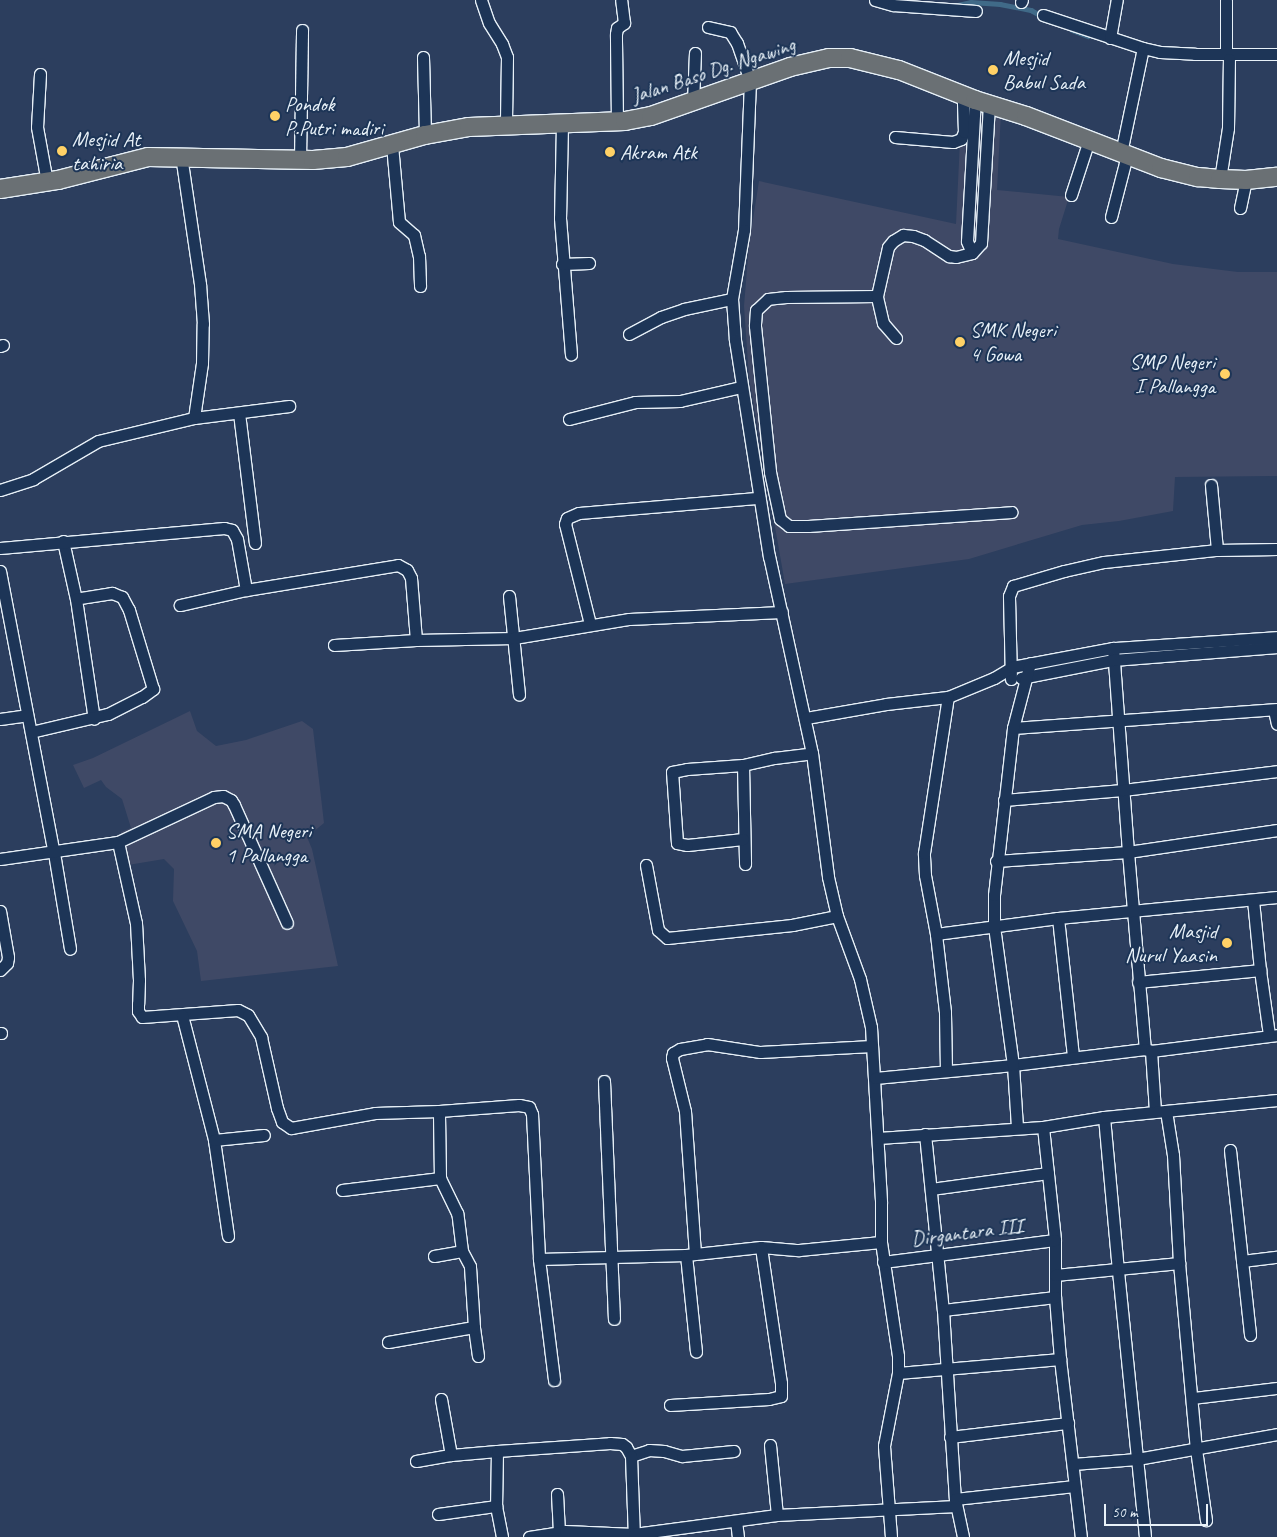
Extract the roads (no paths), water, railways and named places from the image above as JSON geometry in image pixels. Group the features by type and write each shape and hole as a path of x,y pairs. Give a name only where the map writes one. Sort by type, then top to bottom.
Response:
{"main road":[{"name":"Jalan Baso Dg. Ngawing","path":"0,189 47,182 148,156 300,160 347,157 425,135 469,127 506,124 617,122 651,116 750,81 829,58 850,58 899,70 978,107 1089,140 1161,168 1198,177 1220,179 1246,180 1277,177"}],"street":[{"path":"481,0 489,23 502,44 507,57 506,124"},
{"path":"617,122 616,34 618,26 624,23 621,0"},
{"path":"875,0 893,5 976,11"},
{"path":"1110,38 1117,0"},
{"path":"1220,179 1228,128 1226,0"},
{"path":"1043,15 1143,50 1228,57 1277,54"},
{"path":"708,27 730,32 737,44 750,81 744,230 732,299 741,386 754,454 759,498 806,718 824,853 836,916 863,988 870,1020 878,1138 881,1242 898,1356 898,1373 884,1446 891,1537"},
{"path":"300,160 302,30"},
{"path":"1111,217 1143,50"},
{"path":"693,102 695,53"},
{"path":"423,57 425,135"},
{"path":"40,74 37,127 47,182"},
{"path":"896,137 953,142 961,139 978,107"},
{"path":"972,253 968,241 978,107"},
{"path":"896,338 883,323 878,296 888,248 899,236 913,236 924,240 949,256 956,257 972,253 981,243 978,107"},
{"path":"562,124 562,264 569,315 571,355"},
{"path":"1071,195 1089,140"},
{"path":"392,145 399,222 414,235 419,256 420,286"},
{"path":"181,156 203,324 202,363 194,418"},
{"path":"1240,208 1246,180"},
{"path":"968,241 981,243"},
{"path":"562,264 589,263"},
{"path":"878,296 786,297 768,299 756,310 755,326 770,472 780,519 789,526 808,526 1012,512"},
{"path":"629,334 661,317 684,308 732,299"},
{"path":"569,419 635,402 680,401 741,386"},
{"path":"0,490 33,479 98,441 194,418 289,406"},
{"path":"239,413 255,543"},
{"path":"1211,485 1217,550"},
{"path":"590,624 565,524 567,518 579,513 759,498"},
{"path":"0,548 224,528 232,530 237,539 246,590"},
{"path":"63,541 76,599 94,719"},
{"path":"1012,679 1009,596 1013,586 1104,562 1217,550 1277,549"},
{"path":"180,605 246,590 398,565 407,570 411,578 416,640"},
{"path":"0,571 54,853 70,950"},
{"path":"31,732 94,719 142,697 152,690 153,686 129,610 122,597 112,593 76,599"},
{"path":"509,596 518,694"},
{"path":"334,645 416,640 514,638 629,619 782,612"},
{"path":"806,718 886,704 948,698 994,678 1012,667 1114,648 1277,637"},
{"path":"994,678 1012,679 1114,660 1277,647"},
{"path":"1114,648 1117,721 1138,982 1148,1050 1160,1111 1173,1155 1179,1263 1193,1398 1196,1449 1206,1520"},
{"path":"1017,1127 1013,1065 994,927 996,861 1013,728 1030,663"},
{"path":"946,1071 945,1012 936,934 925,875 924,853 948,698"},
{"path":"1013,728 1276,709 1277,724"},
{"path":"0,719 28,715"},
{"path":"743,839 687,846 677,843 671,775 673,771 743,765 774,758 812,753"},
{"path":"743,765 745,864"},
{"path":"1004,800 1124,790 1277,771"},
{"path":"0,859 54,853 118,842 214,797 228,798 234,805 287,923"},
{"path":"996,861 1128,852 1277,830"},
{"path":"118,842 136,923 138,1011 144,1018 238,1010 248,1015 261,1038 282,1122 291,1128 375,1114 519,1105 529,1107 532,1114 539,1259 554,1380"},
{"path":"646,865 656,922 659,933 664,937 736,932 836,916"},
{"path":"936,934 1058,918 1277,897"},
{"path":"875,1078 1013,1065 1273,1035 1260,970 1253,900"},
{"path":"0,911 8,957 7,963 0,970"},
{"path":"1058,918 1073,1057"},
{"path":"1138,982 1260,970"},
{"path":"182,1015 214,1140 228,1236"},
{"path":"696,1351 685,1110 672,1058 673,1053 680,1049 707,1044 760,1052 872,1046"},
{"path":"604,1081 614,1319"},
{"path":"878,1138 1043,1126 1104,1117 1277,1100"},
{"path":"439,1110 440,1178 457,1213 462,1250 470,1266 478,1356"},
{"path":"1104,1117 1145,1537"},
{"path":"1043,1126 1055,1240 1055,1297 1060,1359 1081,1537"},
{"path":"925,1134 943,1310 950,1437 956,1502 963,1537"},
{"path":"214,1140 264,1135"},
{"path":"1230,1150 1250,1335"},
{"path":"931,1189 1048,1174"},
{"path":"342,1190 440,1178"},
{"name":"Dirgantara III","path":"883,1262 1055,1240"},
{"path":"539,1259 691,1254 761,1247 799,1250 881,1242"},
{"path":"670,1405 769,1399 780,1396 781,1383 761,1247"},
{"path":"434,1256 462,1250"},
{"path":"1242,1261 1277,1257"},
{"path":"1055,1275 1179,1263"},
{"path":"943,1310 1055,1297"},
{"path":"388,1342 474,1327"},
{"path":"898,1373 946,1371 1060,1359"},
{"path":"1193,1398 1277,1388"},
{"path":"441,1399 451,1455"},
{"path":"950,1437 1068,1424"},
{"path":"1073,1464 1137,1459 1277,1434"},
{"path":"416,1461 451,1455 610,1443 626,1447 631,1456 634,1536"},
{"path":"770,1445 777,1515"},
{"path":"631,1456 649,1450 688,1456 734,1452"},
{"path":"497,1451 496,1506 502,1537"},
{"path":"528,1537 563,1533 634,1536 777,1515 888,1510 1074,1486"},
{"path":"558,1494 563,1533"},
{"path":"438,1514 496,1506"},
{"path":"736,1521 738,1537"}],"waterway":[{"path":"958,5 971,2 1000,4 1031,10 1042,16"},
{"path":"1072,30 1088,36"}],"place":[{"name":"Mesjid Babul Sada","path":"993,70"},
{"name":"Pondok P.Putri madiri","path":"275,116"},
{"name":"Mesjid At tahiria","path":"62,151"},
{"name":"Akram Atk","path":"610,152"},
{"name":"SMK Negeri 4 Gowa","path":"960,342"},
{"name":"SMP Negeri I Pallangga","path":"1225,374"},
{"name":"SMA Negeri 1 Pallangga","path":"216,843"},
{"name":"Masjid Nurul Yaasin","path":"1227,943"}]}
